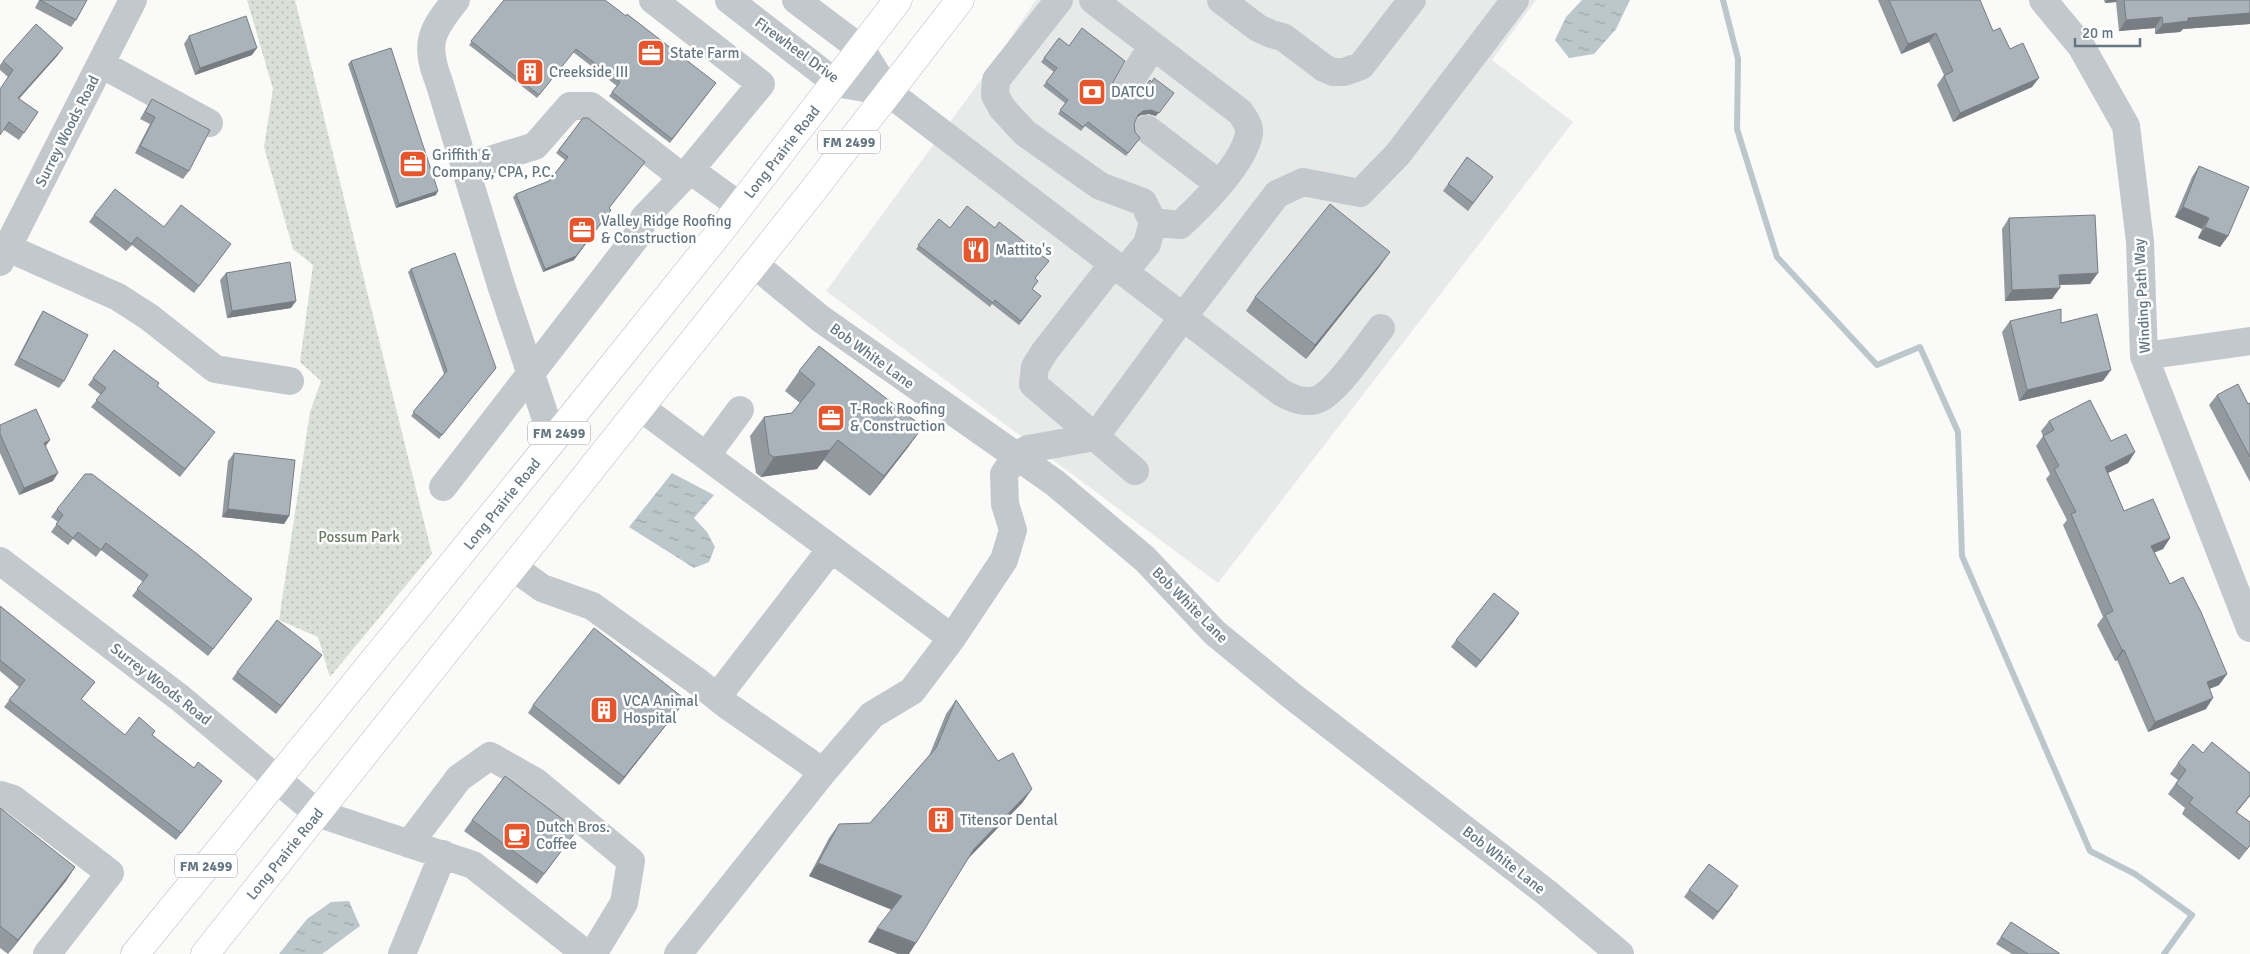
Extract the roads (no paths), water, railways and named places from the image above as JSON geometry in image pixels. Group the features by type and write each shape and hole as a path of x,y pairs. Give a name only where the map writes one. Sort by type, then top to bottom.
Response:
{"main road":[{"name":"Long Prairie Road","path":"135,954 553,440 740,206 898,0"},
{"name":"Long Prairie Road","path":"205,954 754,264 960,0"}],"street":[{"name":"Surrey Woods Road","path":"4,255 134,0"},
{"path":"456,0 437,24 431,41 431,61 501,285 553,440"},
{"path":"443,487 636,236 644,218 686,173 761,84 653,0"},
{"name":"Firewheel Drive","path":"729,0 836,83 888,92"},
{"path":"796,0 861,49 888,92 1282,393 1297,401 1316,400 1331,391 1380,328"},
{"path":"1059,0 996,80 995,96 1007,115 1025,133 1100,186 1143,202 1153,222 1147,244 1119,268 1045,351 1035,367 1033,384 1135,471"},
{"path":"1093,0 1240,112 1247,123 1249,132 1241,155 1200,207 1180,225 1153,222"},
{"path":"1221,0 1258,28 1283,37 1324,68 1344,72 1362,66 1412,0"},
{"path":"678,954 823,772 872,715 912,691 952,638 1004,560 1014,530 1005,504 1004,474 1016,457 1028,449 1095,437 1183,317 1277,194 1303,182 1360,193 1398,154 1515,0"},
{"name":"Winding Path Way","path":"2043,0 2082,46 2126,126 2140,242 2144,356 2250,628"},
{"path":"1126,87 1154,46"},
{"path":"101,64 209,123"},
{"path":"464,168 535,146 570,106 591,106 686,173 740,206"},
{"path":"1147,129 1218,184"},
{"path":"4,255 118,297 149,317 215,369 290,381"},
{"name":"Bob White Lane","path":"754,264 820,319 1055,483 1145,559 1214,633 1292,696 1546,893 1620,954"},
{"path":"2144,356 2250,341"},
{"path":"640,407 952,638"},
{"path":"706,456 740,410"},
{"path":"717,697 831,549"},
{"name":"Surrey Woods Road","path":"0,561 180,698 317,813"},
{"path":"513,567 542,588 592,606 823,772"},
{"path":"408,844 459,778 490,756 536,782 631,861 624,903 593,954"},
{"path":"0,795 13,799 110,872 48,954"},
{"path":"317,813 473,865 586,954"},
{"path":"402,954 443,854"}],"water":[{"path":"1582,0 1630,0 1616,29 1594,54 1569,58 1555,40 1566,17"},
{"path":"672,473 714,495 694,518 707,532 715,547 709,562 694,568 629,527"},
{"path":"349,901 360,926 322,954 279,954 307,919 331,902"}],"waterway":[{"path":"1723,0 1738,59 1737,129 1777,257 1877,365 1920,347 1958,432 1962,556 2090,851 2135,874 2192,915 2164,954"}],"place":[{"name":"State Farm","path":"651,53"},
{"name":"Creekside III","path":"530,72"},
{"name":"DATCU","path":"1092,92"},
{"name":"Griffith & Company, CPA, P.C.","path":"413,164"},
{"name":"Valley Ridge Roofing & Construction","path":"582,230"},
{"name":"Mattito's","path":"976,250"},
{"name":"T-Rock Roofing & Construction","path":"831,418"},
{"name":"VCA Animal Hospital","path":"604,710"},
{"name":"Titensor Dental","path":"941,820"},
{"name":"Dutch Bros. Coffee","path":"517,836"}],"park label":[{"name":"Possum Park","path":"359,537"}]}
